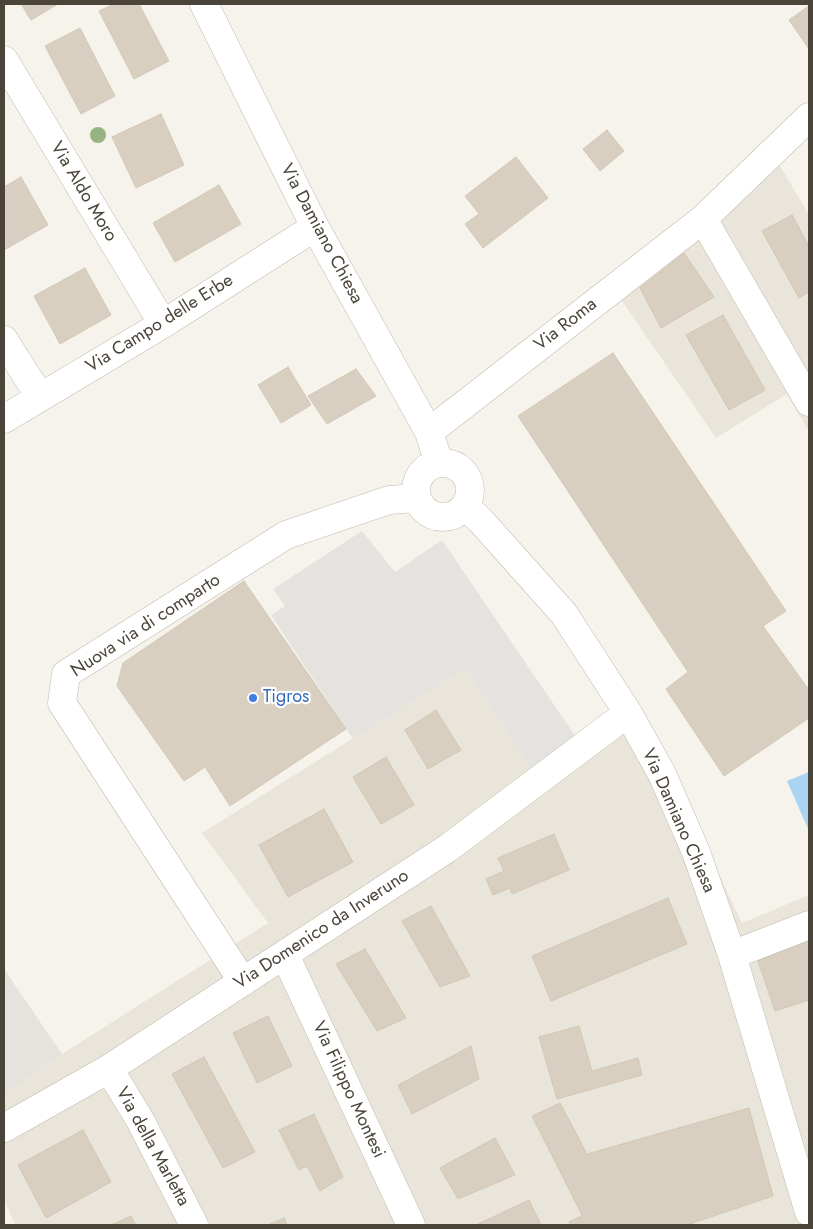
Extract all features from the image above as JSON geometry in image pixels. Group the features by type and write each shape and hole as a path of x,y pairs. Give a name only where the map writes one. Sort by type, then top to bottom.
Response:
{"street":[{"name":"Via Damiano Chiesa","path":"204,4 315,227 429,432 439,463"},
{"name":"Via Aldo Moro","path":"4,60 162,324"},
{"name":"Via Roma","path":"429,432 703,219 809,117"},
{"path":"703,219 809,402"},
{"name":"Via Campo delle Erbe","path":"4,419 162,324 315,227"},
{"path":"4,340 40,397"},
{"path":"439,463 457,466 469,480 471,489 465,506 459,512 443,518 426,512 420,506 415,490 419,475 431,465 439,463"},
{"name":"Nuova via di comparto","path":"243,982 62,703 66,674 286,536 389,500 416,498"},
{"name":"Via Damiano Chiesa","path":"465,506 481,521 564,614 628,713 662,774 696,852 732,955 804,1174 809,1212"},
{"name":"Via Domenico da Inveruno","path":"4,1128 107,1070 448,848 628,713"},
{"path":"732,955 809,925"},
{"name":"Via Filippo Montesi","path":"285,955 411,1225"},
{"name":"Via della Marletta","path":"107,1070 117,1082 140,1120 194,1225"}],"shaded area":[{"path":"779,164 809,215 809,432 787,394 716,438 618,295"},
{"path":"362,531 395,572 442,540 578,740 535,775 465,668 353,739 271,615 285,606 273,589"},
{"path":"465,668 535,774 578,740 638,701 742,923 809,895 809,1225 15,1225 4,1199 4,1095 62,1054 268,923 202,833"},
{"path":"4,969 62,1054 4,1095"}],"water":[{"path":"809,772 809,831 787,781"}],"building":[{"path":"21,4 58,4 31,20"},
{"path":"114,4 139,4 169,61 134,79 99,11"},
{"path":"809,6 809,49 789,20"},
{"path":"80,28 115,96 81,114 45,46"},
{"path":"161,114 184,165 136,188 112,137"},
{"path":"607,130 624,151 600,171 583,149"},
{"path":"516,157 548,198 483,248 465,224 479,214 465,196"},
{"path":"21,177 48,225 4,250 4,187"},
{"path":"219,185 241,224 175,262 153,223"},
{"path":"792,215 809,246 809,292 799,298 762,231"},
{"path":"684,253 714,297 661,328 640,288"},
{"path":"85,268 111,315 60,344 34,296"},
{"path":"723,315 765,390 729,410 686,335"},
{"path":"613,353 786,611 763,626 809,690 809,718 724,776 666,689 688,672 518,416"},
{"path":"288,367 311,405 281,423 258,385"},
{"path":"356,369 376,396 327,424 308,396"},
{"path":"244,581 346,729 230,806 205,767 184,781 117,686 123,663"},
{"path":"436,710 461,750 428,769 405,730"},
{"path":"386,757 414,805 381,824 353,777"},
{"path":"324,809 353,862 288,897 259,845"},
{"path":"554,834 569,870 512,894 510,888 493,895 486,879 504,871 498,858"},
{"path":"668,898 687,944 551,1001 532,956"},
{"path":"431,906 470,976 440,987 402,921"},
{"path":"809,939 809,1000 775,1011 758,961"},
{"path":"365,949 406,1018 377,1031 336,964"},
{"path":"268,1016 292,1066 257,1083 233,1033"},
{"path":"579,1026 592,1071 638,1058 642,1075 557,1099 539,1037"},
{"path":"471,1046 479,1079 412,1114 398,1085"},
{"path":"204,1057 255,1152 223,1168 172,1074"},
{"path":"560,1103 587,1154 749,1108 773,1196 687,1225 587,1225 532,1116"},
{"path":"314,1114 343,1177 320,1191 307,1166 299,1170 279,1130"},
{"path":"83,1130 111,1182 46,1218 18,1165"},
{"path":"495,1138 515,1175 458,1199 440,1168"},
{"path":"529,1200 541,1225 476,1225"},
{"path":"131,1216 136,1225 111,1225"},
{"path":"581,1216 585,1225 571,1225 569,1222"},
{"path":"284,1218 287,1225 268,1225"}],"place":[{"name":"Tigros","path":"253,698"}]}
